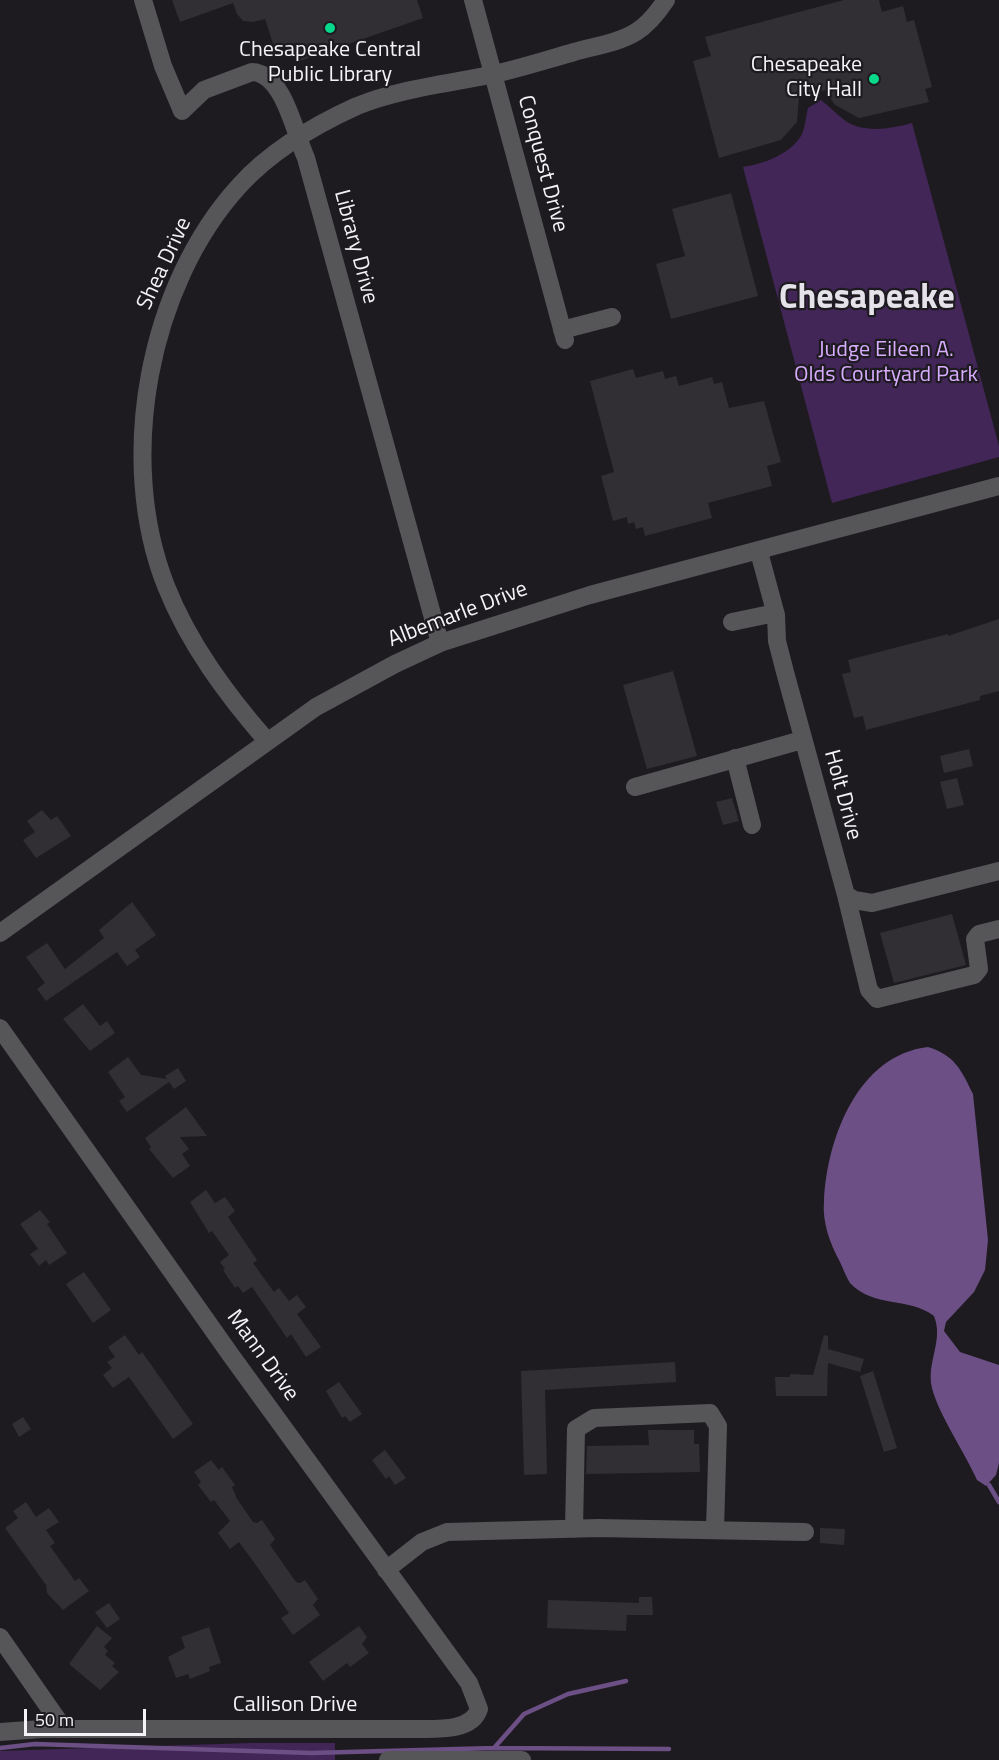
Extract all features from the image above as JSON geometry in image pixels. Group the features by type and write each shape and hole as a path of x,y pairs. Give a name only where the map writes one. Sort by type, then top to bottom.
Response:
{"street":[{"name":"Library Drive","path":"143,0 163,66 182,111 196,96 215,84 257,72 267,78 279,91 306,158 440,643"},
{"name":"Conquest Drive","path":"473,0 563,335 612,317"},
{"name":"Shea Drive","path":"267,741 214,673 188,633 166,586 155,551 146,506 143,428 148,380 159,337 183,272 198,243 215,216 241,184 297,139 374,100 411,90 494,74 622,38 644,26 666,0"},
{"name":"Albemarle Drive","path":"0,933 267,741 350,687 440,643 590,595 759,552 999,486"},
{"name":"Holt Drive","path":"759,552 775,613 777,641 802,740 873,996 879,1000 976,974 978,969 975,939 979,934 999,929"},
{"path":"732,622 775,613"},
{"path":"635,787 802,740"},
{"path":"735,758 752,825"},
{"path":"846,895 854,900 872,903 999,871"},
{"name":"Mann Drive","path":"0,1028 469,1683 479,1705 478,1714"},
{"path":"574,1529 576,1429 582,1423 594,1418 710,1413 718,1426 715,1530"},
{"path":"386,1570 422,1542 447,1532 574,1529 806,1532"},
{"path":"0,1637 63,1729"},
{"name":"Callison Drive","path":"0,1732 63,1729 408,1729 461,1725 474,1719 478,1714"},
{"path":"388,1760 522,1760"}],"green space":[{"name":"Judge Eileen A. Olds Courtyard Park","path":"821,100 843,119 858,127 876,129 912,123 999,446 999,457 832,503 743,167 767,161 796,143 801,136 808,108"},
{"path":"251,1743 335,1743 335,1760 0,1760 0,1751"}],"shaded area":[{"path":"928,1047 944,1054 956,1064 973,1094 988,1240 985,1270 974,1292 946,1322 944,1331 960,1352 999,1365 999,1463 996,1475 986,1486 977,1480 935,1398 931,1378 937,1334 934,1316 914,1306 869,1296 850,1283 830,1240 824,1217 826,1177 832,1151 851,1103 865,1083 883,1066 904,1053"}],"building":[{"name":"Chesapeake Central Public Library","path":"172,0 417,0 423,18 300,61 294,43 275,50 265,19 253,22 243,21 237,14 233,3 180,22"},
{"name":"Chesapeake City Hall","path":"844,0 879,0 882,12 903,6 907,22 914,20 932,87 925,89 929,102 859,118 835,105 825,90 799,97 797,122 781,140 719,158 693,61 711,56 705,37"},
{"path":"731,193 758,296 671,319 656,264 685,256 672,209"},
{"path":"633,369 636,378 663,371 665,379 676,376 679,386 712,377 714,384 722,382 729,408 764,401 781,462 767,466 772,486 708,503 712,518 645,536 643,527 636,529 634,522 628,524 627,517 613,521 601,476 614,472 590,381"},
{"path":"999,619 999,691 980,696 980,700 866,730 863,716 854,718 842,674 851,672 848,660 948,634 948,636"},
{"path":"673,671 697,756 647,769 623,685"},
{"path":"969,749 973,766 944,773 940,756"},
{"path":"957,778 964,805 947,809 940,782"},
{"path":"732,798 739,821 723,825 716,802"},
{"path":"42,810 51,820 57,816 71,836 36,858 23,840 35,832 27,821"},
{"path":"132,902 156,935 135,950 140,957 127,966 117,952 46,1001 37,989 45,983 26,957 47,943 65,969 104,938 99,930"},
{"path":"952,914 966,965 894,983 880,933"},
{"path":"83,1004 100,1026 107,1021 115,1033 90,1051 63,1019"},
{"path":"128,1057 141,1075 167,1079 165,1076 178,1068 186,1081 174,1089 169,1082 127,1112 119,1101 125,1097 108,1072"},
{"path":"186,1107 207,1136 180,1137 189,1149 182,1154 190,1166 173,1178 149,1149 151,1147 145,1138"},
{"path":"206,1190 215,1203 225,1197 235,1211 228,1217 257,1260 253,1263 274,1292 279,1288 289,1301 297,1295 306,1307 297,1314 321,1347 306,1357 291,1334 287,1338 252,1287 243,1293 238,1286 235,1288 223,1270 225,1269 220,1262 229,1255 212,1231 209,1233 190,1202"},
{"path":"40,1210 50,1222 47,1224 67,1253 49,1265 46,1260 39,1266 30,1254 38,1249 20,1224"},
{"path":"84,1272 111,1310 93,1323 66,1284"},
{"path":"125,1335 139,1355 142,1352 193,1424 173,1439 129,1377 113,1388 103,1375 112,1368 107,1362 115,1357 108,1347"},
{"path":"824,1335 828,1336 828,1349 864,1359 860,1372 828,1363 827,1396 776,1396 775,1377 790,1377 790,1374 813,1375"},
{"path":"675,1362 676,1382 545,1390 547,1474 524,1475 521,1371"},
{"path":"873,1371 897,1448 884,1452 860,1376"},
{"path":"339,1382 362,1414 350,1422 345,1416 342,1418 326,1391"},
{"path":"23,1417 31,1429 19,1437 12,1424"},
{"path":"648,1430 694,1430 694,1444 699,1444 700,1472 586,1474 587,1446 649,1445"},
{"path":"385,1450 406,1478 395,1485 389,1476 386,1479 372,1460"},
{"path":"211,1460 219,1470 222,1467 235,1485 232,1487 237,1499 253,1522 257,1523 262,1520 275,1539 270,1545 296,1582 300,1583 305,1580 318,1599 313,1605 320,1615 293,1635 281,1618 289,1613 239,1542 230,1549 218,1533 230,1521 214,1500 211,1502 198,1485 201,1482 194,1472"},
{"path":"26,1502 36,1517 49,1508 59,1522 46,1530 55,1543 50,1546 75,1581 79,1578 89,1591 63,1610 47,1593 46,1585 5,1528 18,1518 13,1511"},
{"path":"820,1528 845,1529 844,1545 820,1543"},
{"path":"639,1597 652,1597 653,1615 627,1615 626,1631 547,1628 548,1600 639,1603"},
{"path":"109,1603 120,1619 107,1628 95,1612"},
{"path":"97,1626 112,1638 104,1647 108,1651 105,1655 115,1663 112,1666 119,1672 100,1690 69,1664"},
{"path":"359,1626 367,1637 362,1644 369,1653 350,1667 347,1663 323,1681 309,1662"},
{"path":"209,1627 221,1663 209,1667 210,1671 190,1679 188,1674 176,1678 168,1657 185,1648 181,1637"}],"waterway":[{"path":"989,1485 999,1502"},
{"path":"494,1748 524,1714 568,1694 626,1681"},
{"path":"0,1748 35,1744 311,1753 494,1748 669,1749"}],"place":[{"name":"Chesapeake Central Public Library","path":"330,28"},
{"name":"Chesapeake City Hall","path":"874,79"}],"district":[{"name":"Chesapeake","path":"867,300"}]}
